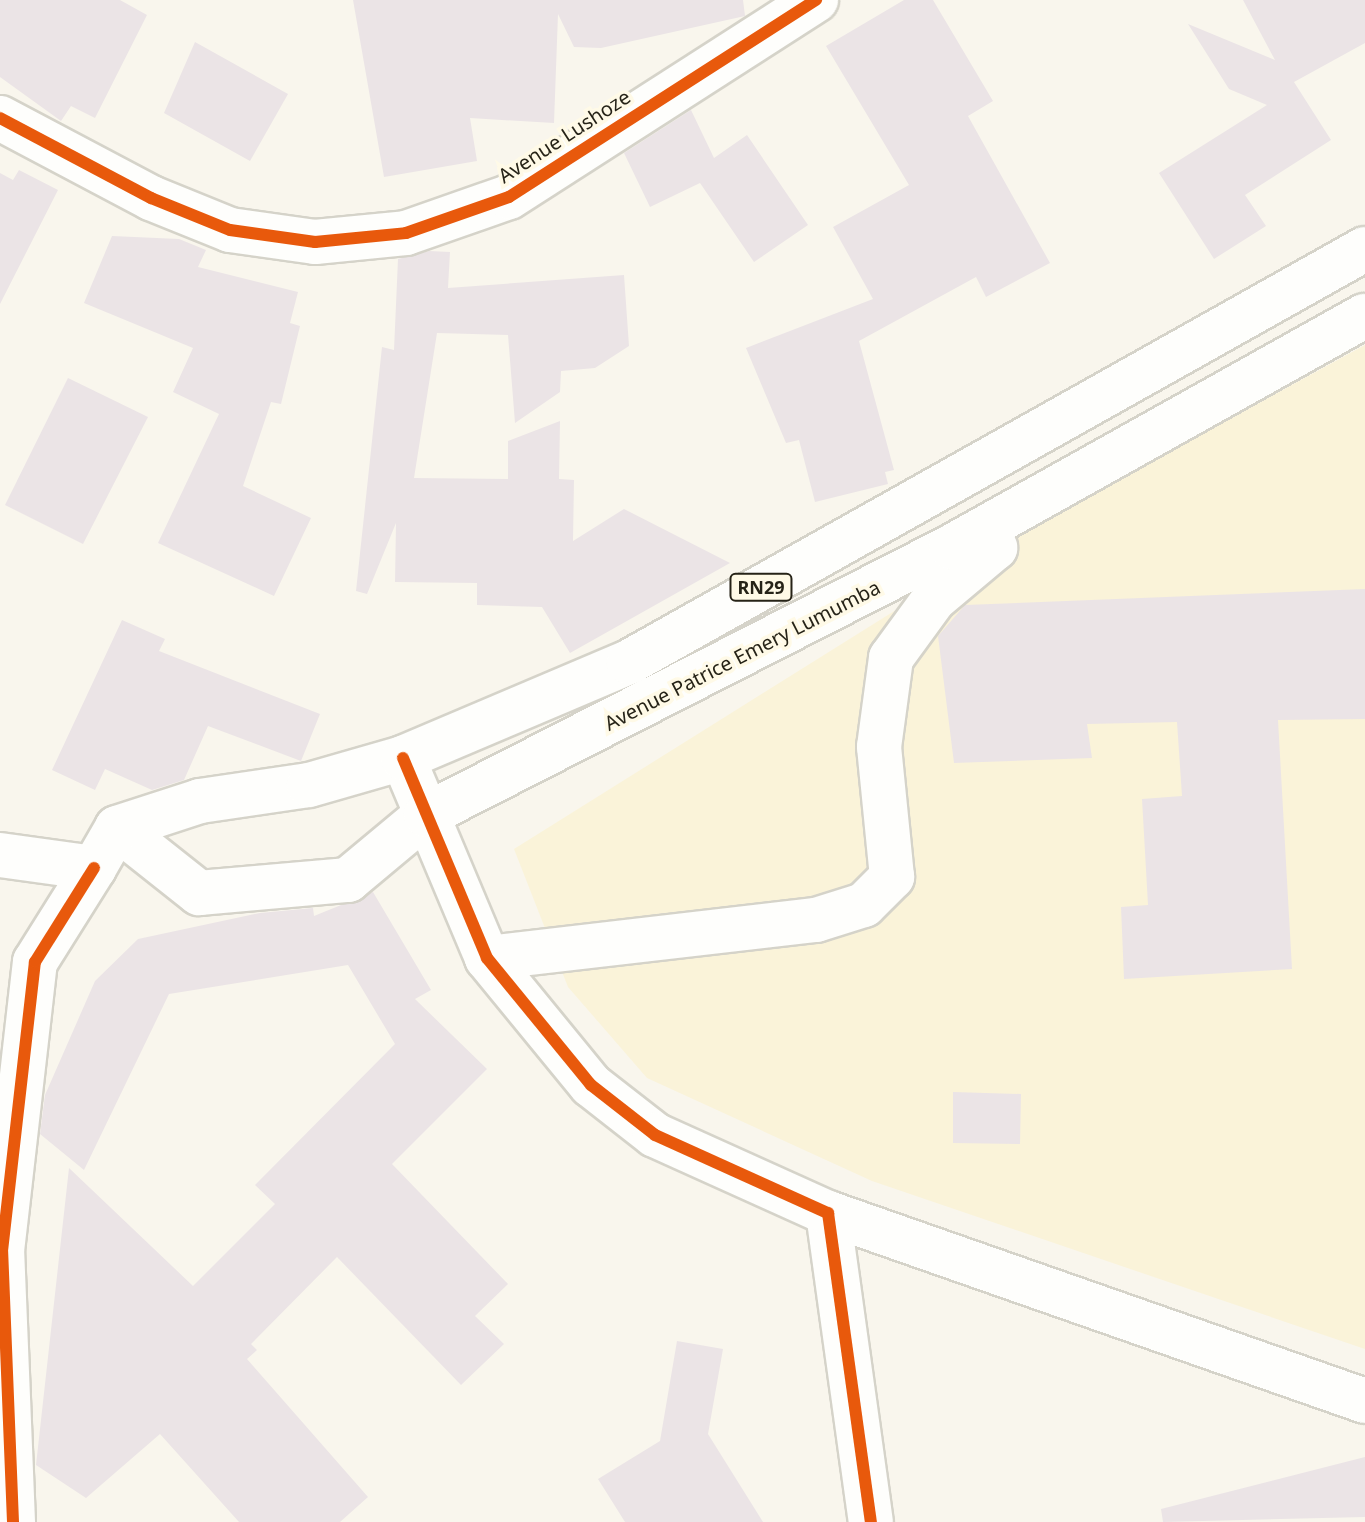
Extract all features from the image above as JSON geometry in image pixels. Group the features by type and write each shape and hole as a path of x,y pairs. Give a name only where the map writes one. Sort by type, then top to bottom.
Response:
{"main road":[{"name":"Avenue Lushoze","path":"0,118 151,198 230,230 315,242 406,233 509,197 816,0"},
{"name":"RN29","path":"117,828 200,801 309,785 403,758 629,662 1365,249"},
{"name":"Avenue Patrice Emery Lumumba","path":"117,828 199,893 348,880 426,815 951,547 1365,316"},
{"path":"487,958 816,920 864,905 892,877 879,747 891,658 934,599 995,548 951,547"},
{"path":"403,758 487,958 591,1085 655,1135 828,1213 1365,1401"},
{"path":"0,987 35,962 117,828"},
{"path":"0,855 94,868"},
{"path":"13,1522 2,1251 35,962"},
{"path":"828,1213 871,1522"}],"shaded area":[{"path":"1365,345 1365,1349 872,1181 647,1078 568,987 514,849 995,548"}],"building":[{"path":"0,0 120,0 147,15 95,118 71,106 61,121 0,77"},
{"path":"353,0 743,0 745,16 601,48 574,47 558,14 554,123 470,118 477,161 384,177"},
{"path":"904,0 933,0 993,101 968,116 1050,263 986,297 976,277 859,341 894,470 885,472 888,484 815,502 799,440 786,443 746,348 873,299 833,227 909,185 826,46"},
{"path":"1243,0 1365,0 1365,43 1294,82 1331,140 1245,195 1266,226 1214,259 1159,173 1267,105 1229,89 1188,24 1275,60"},
{"path":"195,42 288,94 250,161 164,113"},
{"path":"691,110 714,158 747,135 808,225 754,262 700,183 650,207 624,153"},
{"path":"19,170 58,190 0,304 0,173 13,180"},
{"path":"112,236 179,239 206,250 198,267 298,292 290,323 300,326 281,404 271,402 243,486 311,518 274,596 158,543 219,414 173,392 193,348 84,303"},
{"path":"429,251 450,252 448,288 624,275 629,346 595,368 561,371 560,392 515,423 508,335 437,333 414,478 508,479 508,441 560,421 559,479 574,480 573,541 624,509 730,563 570,653 542,607 477,605 477,583 395,582 396,523 367,594 356,591 382,347 394,350 398,259"},
{"path":"68,378 148,417 83,544 5,505"},
{"path":"1365,589 1365,719 1278,720 1292,969 1124,979 1121,907 1148,905 1142,799 1182,796 1177,722 1087,724 1092,758 954,763 938,636 965,605"},
{"path":"122,620 165,639 159,651 320,714 301,761 208,726 184,780 152,790 105,769 95,790 52,770"},
{"path":"373,892 431,990 415,999 487,1069 392,1164 508,1284 475,1316 504,1344 461,1385 337,1257 251,1344 257,1350 247,1359 368,1497 340,1522 239,1522 160,1434 86,1498 36,1465 69,1168 193,1286 275,1204 255,1185 395,1044 348,965 169,994 84,1170 40,1134 45,1095 95,981 138,939 260,913 313,908 314,916"},
{"path":"953,1092 1021,1094 1020,1144 953,1143"},
{"path":"677,1341 723,1349 708,1434 763,1522 625,1522 598,1479 660,1441"},
{"path":"1365,1457 1365,1517 1163,1522 1161,1509"}],"cycle path":[{"path":"0,118 151,198 230,230 315,242 406,233 509,197 816,0"},
{"path":"403,758 487,958 591,1085 655,1135 828,1213 871,1522"},
{"path":"13,1522 2,1251 35,962 94,868"}]}
